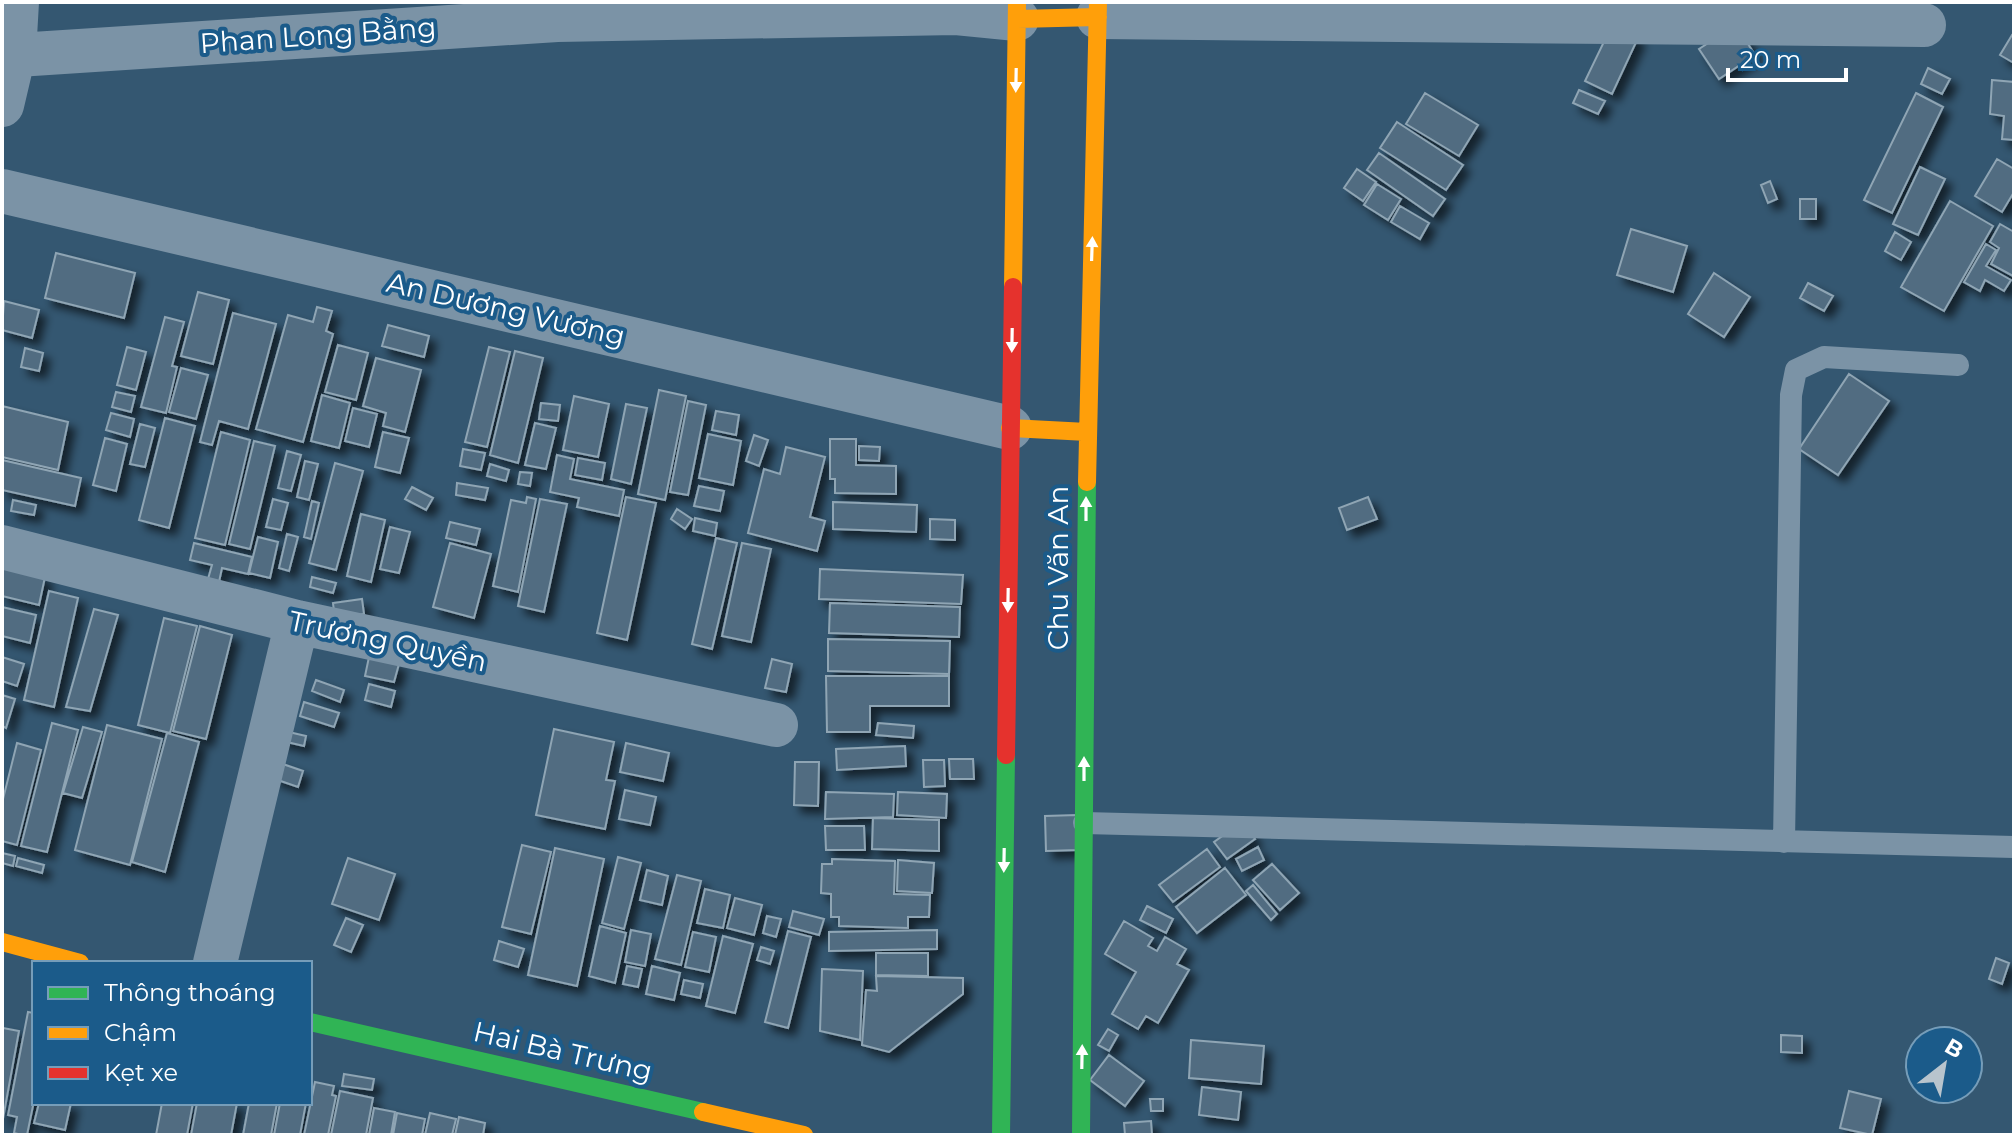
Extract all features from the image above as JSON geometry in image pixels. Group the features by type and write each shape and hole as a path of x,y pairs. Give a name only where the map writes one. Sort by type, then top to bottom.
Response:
{"main road":[{"path":"1017,11 1098,10"},
{"name":"Chu Văn An","path":"1081,1135 1087,432 1098,10"},
{"name":"Chu Văn An","path":"1001,1135 1017,11"},
{"path":"1010,428 1087,432"},
{"path":"2,942 73,961"},
{"name":"Hai Bà Trưng","path":"312,1022 804,1135"}],"street":[{"path":"2,105 17,2"},
{"path":"1098,10 1924,25"},
{"name":"Phan Long Bằng","path":"8,55 557,11 1017,11"},
{"name":"An Dương Vương","path":"2,191 1010,428"},
{"name":"Trương Quyền","path":"2,547 297,622 776,725"},
{"path":"215,961 297,622"}],"lane":[{"path":"1784,842 1791,395 1796,370 1824,357 1958,365"},
{"path":"1084,823 2014,847"}],"building":[{"path":"1612,25 1638,38 1612,94 1585,81"},
{"path":"1736,25 1755,55 1719,79 1699,49"},
{"path":"2014,36 2014,63 2000,55"},
{"path":"1928,68 1950,79 1942,94 1921,84"},
{"path":"1992,80 2014,82 2014,140 2002,139 2004,116 1990,114"},
{"path":"1579,90 1605,101 1598,114 1573,103"},
{"path":"1425,93 1478,125 1459,156 1406,124"},
{"path":"1916,93 1943,107 1892,213 1864,200"},
{"path":"1397,122 1463,165 1446,190 1380,148"},
{"path":"1379,153 1445,199 1433,216 1367,170"},
{"path":"1997,159 2014,169 2014,192 2002,212 1975,196"},
{"path":"1920,167 1945,179 1918,235 1893,224"},
{"path":"1357,169 1376,182 1363,201 1344,188"},
{"path":"1770,181 1777,199 1768,203 1761,185"},
{"path":"1377,184 1401,199 1388,220 1364,205"},
{"path":"1800,199 1816,199 1816,219 1800,219"},
{"path":"1950,201 1993,226 1944,311 1901,287"},
{"path":"1400,206 1429,223 1420,239 1391,222"},
{"path":"2000,224 2014,232 2013,276 1991,264 1999,248 1990,242"},
{"path":"1631,229 1687,246 1673,292 1617,275"},
{"path":"1895,232 1911,242 1901,260 1885,251"},
{"path":"1986,244 1996,250 1986,266 2011,280 2004,291 1985,280 1980,291 1964,282"},
{"path":"56,253 135,273 124,318 45,298"},
{"path":"1714,273 1750,297 1724,337 1688,314"},
{"path":"1808,283 1833,296 1824,311 1800,298"},
{"path":"198,292 229,300 213,364 181,356"},
{"path":"4,301 39,310 32,338 2,330"},
{"path":"317,307 332,311 326,331 333,334 303,442 256,429 288,315 313,322"},
{"path":"233,313 276,324 248,429 219,421 212,445 200,442"},
{"path":"165,317 184,322 172,366 177,367 166,413 141,407"},
{"path":"388,325 429,336 424,357 382,346"},
{"path":"338,345 368,353 356,400 325,392"},
{"path":"127,347 146,352 136,390 117,385"},
{"path":"489,347 510,352 487,447 465,442"},
{"path":"25,348 43,353 39,371 21,367"},
{"path":"515,351 543,358 518,463 490,455"},
{"path":"376,358 421,370 405,432 383,426 386,413 363,406"},
{"path":"181,368 208,375 196,419 169,412"},
{"path":"1849,374 1889,401 1838,475 1799,449"},
{"path":"659,390 686,396 665,500 638,494"},
{"path":"116,392 135,396 131,412 112,407"},
{"path":"322,395 350,403 339,448 311,441"},
{"path":"574,396 609,404 598,457 563,450"},
{"path":"688,401 706,405 688,495 670,492"},
{"path":"541,403 560,405 558,421 539,419"},
{"path":"626,404 647,408 631,484 611,479"},
{"path":"2,406 68,422 58,470 2,457"},
{"path":"353,408 377,414 369,447 345,441"},
{"path":"716,411 739,415 736,435 712,430"},
{"path":"111,413 134,419 130,437 106,430"},
{"path":"165,418 195,426 169,528 139,520"},
{"path":"535,423 556,428 546,469 525,465"},
{"path":"140,424 155,428 145,467 130,464"},
{"path":"221,432 250,440 225,545 195,538"},
{"path":"383,432 409,438 400,473 375,467"},
{"path":"708,434 741,441 733,485 699,478"},
{"path":"754,435 768,440 759,466 746,461"},
{"path":"105,438 127,444 116,491 93,485"},
{"path":"830,439 856,439 856,465 896,466 896,494 835,493 835,479 830,479"},
{"path":"254,441 275,446 250,549 229,544"},
{"path":"859,446 880,447 879,461 859,460"},
{"path":"786,447 825,457 810,517 825,521 817,551 748,533 764,469 780,474"},
{"path":"463,449 485,453 481,470 460,466"},
{"path":"287,451 301,455 291,491 278,488"},
{"path":"557,455 574,459 570,479 624,490 619,516 577,507 579,498 550,492"},
{"path":"578,458 605,463 602,480 575,475"},
{"path":"2,460 81,478 75,506 2,490"},
{"path":"305,461 318,464 309,500 297,497"},
{"path":"335,463 363,471 336,570 309,563"},
{"path":"490,464 509,470 506,481 487,476"},
{"path":"520,472 532,473 530,486 518,484"},
{"path":"457,483 488,488 485,500 456,495"},
{"path":"699,486 724,491 720,511 694,506"},
{"path":"412,487 433,498 426,510 405,499"},
{"path":"527,497 536,499 518,592 493,586 511,500 526,503"},
{"path":"626,497 656,503 627,640 597,633"},
{"path":"1368,497 1377,519 1347,530 1339,508"},
{"path":"273,499 288,503 281,530 266,527"},
{"path":"540,499 567,504 544,612 518,606"},
{"path":"13,500 36,505 34,515 11,511"},
{"path":"312,501 319,503 311,539 304,537"},
{"path":"833,502 917,505 916,532 833,529"},
{"path":"677,509 692,519 685,529 671,519"},
{"path":"361,514 385,520 371,582 347,576"},
{"path":"695,518 717,523 715,536 693,531"},
{"path":"930,519 955,520 955,540 930,539"},
{"path":"450,522 480,529 476,545 446,538"},
{"path":"390,527 410,532 399,573 380,569"},
{"path":"287,534 298,537 289,571 279,568"},
{"path":"258,537 278,542 270,578 249,573"},
{"path":"716,538 737,543 712,649 692,644"},
{"path":"194,543 252,557 248,574 222,568 219,582 208,579 212,565 190,560"},
{"path":"450,543 491,554 474,618 433,607"},
{"path":"742,543 771,549 751,642 722,636"},
{"path":"2,559 45,577 39,605 2,596"},
{"path":"820,569 963,575 961,604 819,599"},
{"path":"312,577 336,583 333,593 310,587"},
{"path":"49,591 78,598 54,707 24,700"},
{"path":"362,599 364,614 335,619 333,603"},
{"path":"830,603 960,607 959,637 829,633"},
{"path":"2,607 36,615 30,643 2,636"},
{"path":"94,609 118,615 90,711 66,707"},
{"path":"164,618 197,626 170,733 138,725"},
{"path":"200,626 232,635 206,739 173,731"},
{"path":"828,639 950,641 949,674 828,671"},
{"path":"2,657 24,664 17,686 2,681"},
{"path":"369,657 399,664 394,682 365,676"},
{"path":"772,659 792,664 786,692 765,688"},
{"path":"826,676 949,676 949,706 870,706 870,732 827,732"},
{"path":"316,680 344,690 340,702 312,691"},
{"path":"369,684 395,691 391,707 365,700"},
{"path":"2,695 15,699 6,728 2,726"},
{"path":"304,702 339,713 334,727 300,716"},
{"path":"52,723 78,730 47,852 21,846"},
{"path":"878,723 914,726 913,738 876,735"},
{"path":"107,725 162,739 130,865 75,850"},
{"path":"83,727 102,732 82,798 63,793"},
{"path":"554,729 614,742 606,780 615,781 605,829 536,815"},
{"path":"280,730 306,736 304,746 278,740"},
{"path":"167,733 199,742 165,872 132,862"},
{"path":"17,743 41,750 17,845 2,841 2,803"},
{"path":"626,743 669,753 663,781 620,772"},
{"path":"905,746 906,766 837,770 836,749"},
{"path":"949,759 973,759 974,779 950,779"},
{"path":"923,760 944,760 945,786 924,787"},
{"path":"277,762 303,771 298,787 272,778"},
{"path":"795,762 819,762 818,806 794,805"},
{"path":"625,790 656,797 650,825 619,819"},
{"path":"826,792 894,794 893,817 825,819"},
{"path":"898,792 947,794 946,818 897,815"},
{"path":"1077,815 1077,850 1046,851 1045,816"},
{"path":"873,818 939,820 939,851 872,849"},
{"path":"1242,822 1255,839 1227,859 1214,842"},
{"path":"825,826 864,826 865,850 826,850"},
{"path":"522,845 551,852 531,934 502,927"},
{"path":"1258,847 1264,860 1242,871 1236,859"},
{"path":"555,848 604,859 577,986 528,975"},
{"path":"1207,849 1220,867 1173,902 1159,885"},
{"path":"2,853 15,856 13,866 2,863"},
{"path":"618,857 641,863 624,929 602,923"},
{"path":"18,858 44,865 42,873 16,866"},
{"path":"348,858 395,874 379,920 332,904"},
{"path":"832,859 895,861 894,894 930,895 929,917 908,917 908,928 839,926 839,917 831,917 831,894 821,893 822,864 832,864"},
{"path":"898,860 934,863 932,893 897,891"},
{"path":"1272,864 1299,893 1280,910 1253,880"},
{"path":"1225,868 1246,895 1197,933 1176,907"},
{"path":"647,870 668,876 662,905 640,900"},
{"path":"677,875 701,881 681,965 655,959"},
{"path":"1253,885 1277,914 1271,920 1246,891"},
{"path":"705,889 730,895 723,928 697,923"},
{"path":"735,898 762,905 754,935 727,928"},
{"path":"1147,906 1173,919 1166,933 1140,920"},
{"path":"793,911 824,919 819,935 789,927"},
{"path":"767,916 781,919 776,937 763,933"},
{"path":"346,918 363,925 351,952 334,945"},
{"path":"1124,921 1153,938 1148,946 1157,951 1165,937 1186,949 1177,964 1189,970 1158,1023 1146,1016 1138,1029 1112,1014 1136,972 1105,954"},
{"path":"600,926 626,933 615,983 589,976"},
{"path":"631,930 651,934 645,966 625,962"},
{"path":"937,930 937,949 829,951 829,932"},
{"path":"788,931 811,937 788,1028 765,1022"},
{"path":"693,932 716,937 709,972 685,967"},
{"path":"723,936 753,944 735,1013 706,1006"},
{"path":"499,941 524,949 518,967 494,960"},
{"path":"761,947 774,951 770,964 757,960"},
{"path":"876,953 928,953 928,976 876,975"},
{"path":"1996,958 2009,963 2002,984 1989,979"},
{"path":"627,966 642,969 638,987 623,984"},
{"path":"652,966 680,973 674,1000 646,994"},
{"path":"822,969 863,971 860,1040 820,1031"},
{"path":"876,976 963,978 963,994 889,1052 862,1045 866,990 877,991"},
{"path":"684,980 703,984 700,998 681,994"},
{"path":"28,1012 32,1013 33,1105 27,1135 14,1133 17,1117 8,1115"},
{"path":"3,1028 19,1031 2,1124 2,1033"},
{"path":"1108,1029 1118,1035 1109,1051 1098,1045"},
{"path":"1781,1035 1802,1036 1802,1053 1781,1052"},
{"path":"1191,1040 1264,1046 1261,1084 1189,1078"},
{"path":"1109,1055 1144,1081 1125,1106 1090,1080"},
{"path":"344,1074 374,1079 372,1090 342,1086"},
{"path":"315,1082 334,1086 332,1095 336,1096 328,1135 304,1135"},
{"path":"1202,1087 1241,1092 1238,1120 1199,1115"},
{"path":"340,1091 373,1098 366,1135 331,1135"},
{"path":"1849,1091 1881,1099 1872,1135 1840,1128"},
{"path":"1150,1099 1163,1099 1163,1111 1151,1111"},
{"path":"38,1105 71,1105 65,1130 34,1123"},
{"path":"162,1105 193,1105 187,1135 156,1135"},
{"path":"197,1105 237,1105 231,1135 191,1135"},
{"path":"249,1105 277,1105 271,1135 243,1135"},
{"path":"280,1105 306,1105 300,1135 274,1135"},
{"path":"374,1108 395,1112 391,1135 369,1135"},
{"path":"397,1113 425,1119 422,1135 393,1135"},
{"path":"430,1113 456,1119 452,1135 425,1135"},
{"path":"459,1117 485,1123 483,1135 455,1135"},
{"path":"1151,1121 1152,1135 1125,1135 1124,1123"}],"traffic: fast":[{"path":"1081,1135 1087,482"},
{"path":"1001,1135 1006,755"},
{"path":"312,1022 703,1112"}],"traffic: slow":[{"path":"1013,287 1017,2"},
{"path":"1087,482 1098,2"},
{"path":"1017,19 1098,17"},
{"path":"1010,428 1087,432"},
{"path":"2,942 73,961"},
{"path":"703,1112 804,1135"}],"traffic: jam":[{"path":"1006,755 1013,287"}]}
